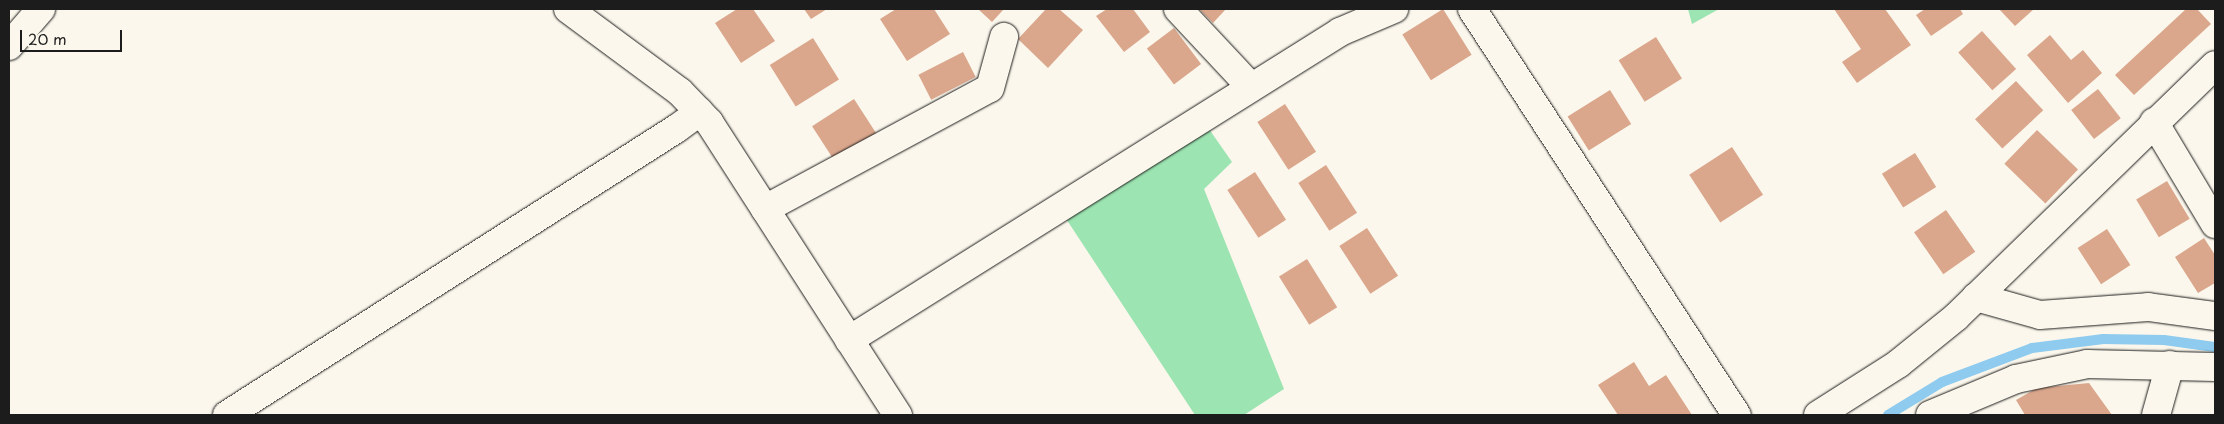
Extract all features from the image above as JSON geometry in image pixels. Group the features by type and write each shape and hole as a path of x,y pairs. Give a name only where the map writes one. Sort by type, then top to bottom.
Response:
{"street":[{"path":"9,46 41,9"},
{"path":"568,9 680,92 709,122 898,415"},
{"path":"1178,9 1251,88"},
{"path":"849,340 1340,32 1394,9"},
{"path":"1472,9 1737,415"},
{"path":"765,209 990,88 1004,37"},
{"path":"1818,415 1898,364 1956,318 2154,122 2215,65"},
{"path":"227,415 676,130 699,112"},
{"path":"2154,122 2215,224"},
{"path":"1976,297 2040,315 2148,307 2215,316"},
{"path":"1930,415 2016,379 2087,364 2215,366"},
{"path":"2156,415 2170,365"}],"green space":[{"path":"1688,9 1719,9 1692,24"},
{"path":"1202,119 1232,162 1204,189 1284,389 1244,415 1195,415 1059,208"}],"building":[{"path":"737,9 753,9 775,41 741,63 715,23"},
{"path":"804,9 827,9 811,19"},
{"path":"896,9 934,9 950,34 907,61 880,19"},
{"path":"978,9 1004,9 992,22"},
{"path":"1046,9 1059,9 1083,30 1048,68 1018,39"},
{"path":"1107,9 1133,9 1150,32 1124,52 1096,16"},
{"path":"1199,9 1226,9 1213,23"},
{"path":"1443,9 1472,55 1431,80 1402,34"},
{"path":"1834,9 1885,9 1911,45 1857,83 1842,62 1861,49"},
{"path":"1925,9 1960,9 1963,14 1931,36 1916,15"},
{"path":"1999,9 2034,9 2015,26"},
{"path":"2186,9 2197,9 2211,24 2134,95 2115,75"},
{"path":"1174,28 1201,64 1174,84 1147,48"},
{"path":"1982,31 2016,69 1992,90 1958,52"},
{"path":"2050,35 2071,60 2083,50 2102,73 2068,103 2027,55"},
{"path":"1656,37 1682,79 1645,102 1619,60"},
{"path":"813,38 839,80 796,107 770,65"},
{"path":"963,52 976,77 931,100 918,75"},
{"path":"2016,81 2043,110 2002,148 1975,119"},
{"path":"2098,89 2121,118 2094,139 2071,110"},
{"path":"1610,90 1631,124 1589,150 1568,116"},
{"path":"854,99 877,134 835,161 812,126"},
{"path":"1285,104 1316,152 1288,170 1257,122"},
{"path":"2037,130 2078,170 2045,203 2004,164"},
{"path":"1732,147 1763,195 1720,223 1689,175"},
{"path":"1915,153 1936,187 1903,208 1882,174"},
{"path":"1326,165 1357,213 1329,231 1298,183"},
{"path":"1255,172 1286,220 1258,238 1227,190"},
{"path":"2167,181 2190,219 2159,237 2136,200"},
{"path":"1946,210 1975,252 1943,274 1914,232"},
{"path":"1367,228 1398,276 1370,294 1339,246"},
{"path":"2107,229 2130,265 2101,284 2078,248"},
{"path":"2204,238 2215,255 2215,283 2198,293 2175,257"},
{"path":"1307,259 1337,307 1309,325 1279,276"},
{"path":"1634,362 1649,386 1666,375 1692,415 1618,415 1598,385"},
{"path":"2089,383 2112,415 2025,415 2016,400 2037,388"}],"waterway":[{"path":"1888,415 1942,382 2032,348 2103,339 2164,340 2215,347"}]}
